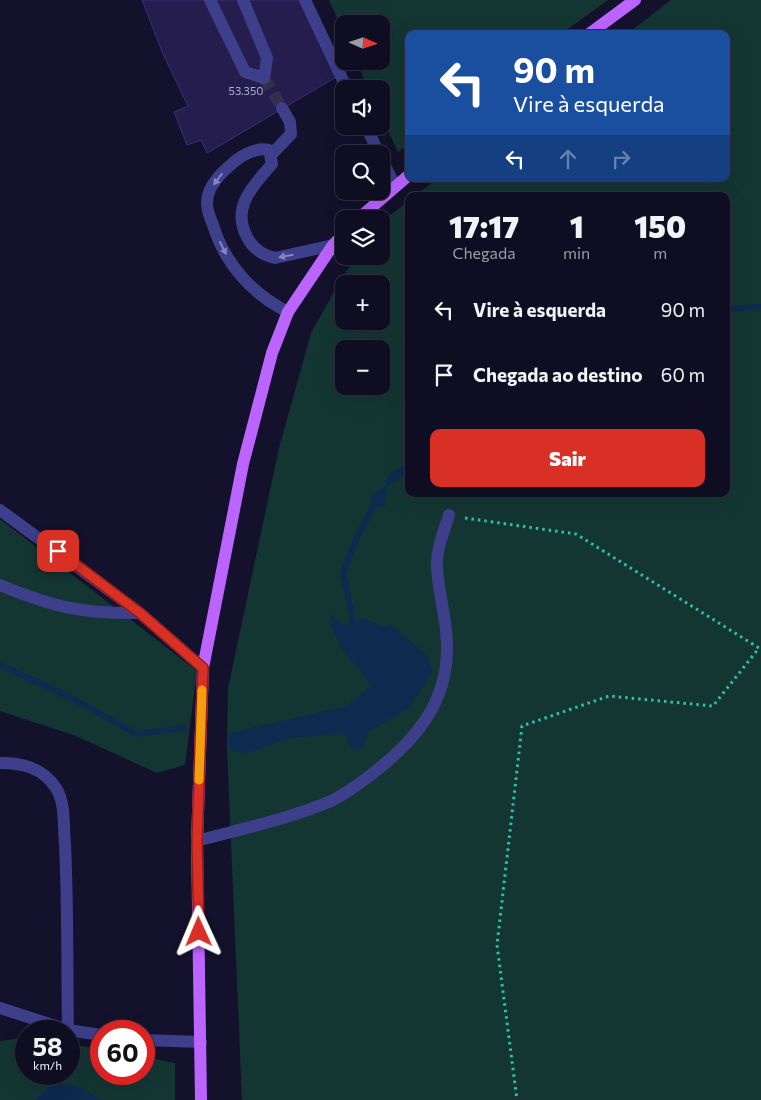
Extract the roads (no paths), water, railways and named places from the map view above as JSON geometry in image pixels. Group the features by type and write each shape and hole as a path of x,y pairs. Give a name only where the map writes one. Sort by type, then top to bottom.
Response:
{"main road":[{"path":"594,30 635,0"},
{"path":"368,210 405,177"},
{"path":"201,1100 197,841 203,668 247,448 272,353 288,312 333,245"}],"street":[{"path":"210,0 245,72 264,78 267,58 243,0"},
{"path":"305,0 343,80"},
{"path":"271,155 290,134 290,122 282,108"},
{"path":"288,312 271,304 256,292 234,266 215,233 207,202 217,179 236,160 258,150 268,150 271,155 272,164 250,188 243,203 242,223 248,239 260,253 274,258 333,245"},
{"path":"390,176 395,186"},
{"path":"0,510 140,613 203,668"},
{"path":"197,841 332,801 352,789 397,755 419,732 432,711 445,672 447,646 437,566 440,546 449,515"},
{"path":"0,585 32,598 80,611 140,613"},
{"path":"0,763 29,766 46,776 57,790 62,806 66,870 68,1020"},
{"path":"0,1008 37,1020"},
{"path":"155,1040 201,1042"}],"water":[{"path":"405,464 405,474 387,487 385,506 373,507 370,497 385,486 389,475"},
{"path":"330,614 344,625 363,618 383,627 391,625 428,656 432,672 410,707 368,732 364,746 358,750 352,749 344,733 290,738 248,753 232,752 228,741 230,733 347,706 372,685 340,645 332,626"},
{"path":"69,1085 79,1087 101,1100 34,1100 50,1087"}],"waterway":[{"path":"730,309 761,307"},
{"path":"353,621 343,573 356,539 373,507"},
{"path":"0,665 68,696 136,734 184,728"}],"tunnel":[{"path":"264,78 282,108"}]}
